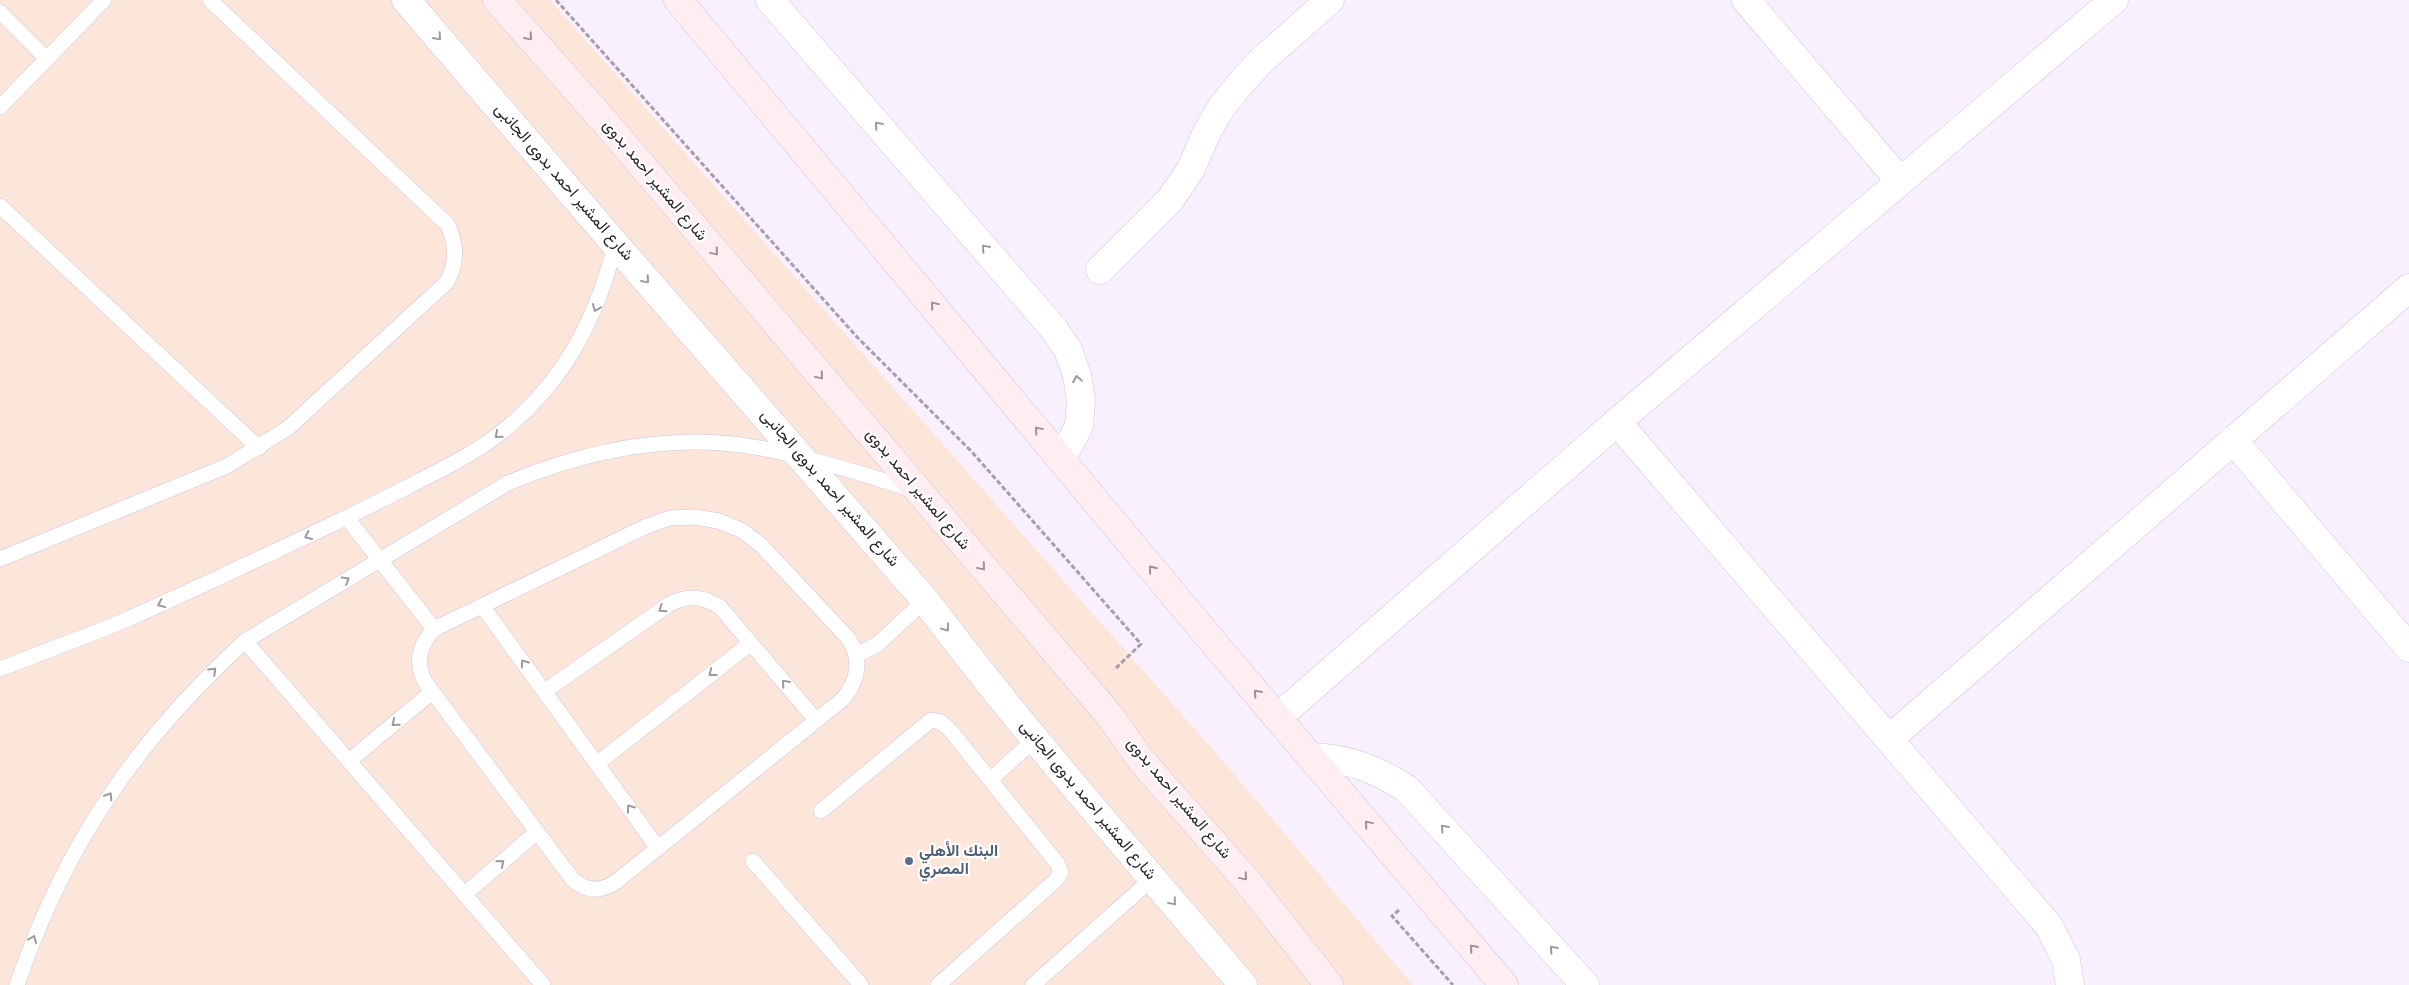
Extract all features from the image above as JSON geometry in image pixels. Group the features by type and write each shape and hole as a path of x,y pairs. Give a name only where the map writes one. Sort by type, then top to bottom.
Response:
{"street":[{"name":"شارع المشير احمد بدوى الجانبى","path":"406,0 615,244 925,600 963,651 1035,739 1243,985"},
{"name":"شارع المشير احمد بدوى","path":"497,0 617,137 1110,716 1141,760 1248,882 1329,985"},
{"path":"678,0 1062,458 1167,588 1504,985"},
{"path":"770,0 1048,321 1063,343 1077,375 1081,401 1079,426 1062,458"},
{"path":"1746,0 1900,181"},
{"path":"1278,717 1617,422 2114,0"},
{"path":"1100,270 1170,200 1191,169 1206,134 1240,84 1317,4"},
{"path":"1889,739 2409,288"},
{"path":"1617,422 2049,926 2066,960 2070,985"},
{"path":"2233,440 2409,648"},
{"path":"1312,757 1337,758 1362,764 1386,775 1407,789 1585,985"}],"lane":[{"path":"0,107 104,0"},
{"path":"0,559 227,466 259,448 288,428 447,282 454,269 456,254 454,239 448,225 210,0"},
{"path":"0,12 47,59"},
{"path":"0,206 259,448"},
{"path":"0,668 126,620 347,518 463,459 491,441 541,395 562,368 588,325 607,277 615,244"},
{"path":"17,985 46,908 67,864 117,783 177,708 245,641 508,483 548,467 589,454 630,446 673,442 716,443 800,456 918,491"},
{"path":"695,516 719,521 741,530 761,545 848,638 857,655 856,679 850,689 816,720 609,888 590,890 580,886 573,880 432,692 420,671 421,648 434,629 482,606 647,526 670,518 695,516"},
{"path":"347,518 434,629"},
{"path":"545,691 678,600 700,597 720,607 816,720"},
{"path":"857,655 878,644 925,600"},
{"path":"482,606 658,848"},
{"path":"245,641 543,985"},
{"path":"598,763 751,643"},
{"path":"349,761 432,692"},
{"path":"821,811 931,720 941,722 950,730 1057,863 1060,872 1056,880 938,985"},
{"path":"990,780 1035,739"},
{"path":"465,894 537,832"},
{"path":"753,860 861,985"},
{"path":"1033,985 1152,878"}],"path":[{"path":"556,0 857,337 972,452 1141,644 1090,693"}],"shaded area":[{"path":"0,0 550,0 1223,761 1413,985 0,985"}],"place":[{"name":"البنك الأهلي المصري","path":"909,861"}]}
